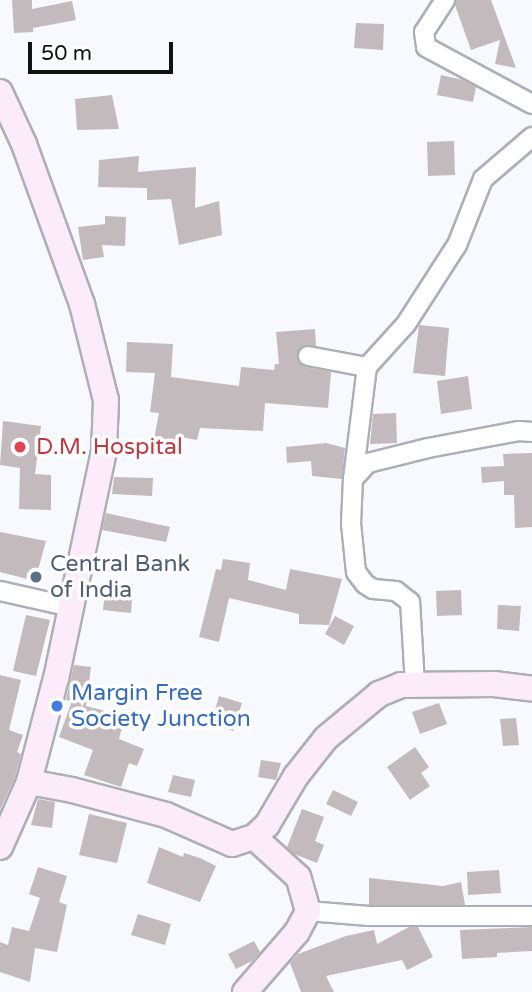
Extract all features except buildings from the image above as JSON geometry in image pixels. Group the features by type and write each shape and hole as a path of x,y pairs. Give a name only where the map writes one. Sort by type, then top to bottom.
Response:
{"main road":[{"path":"0,92 24,144 82,304 106,400 104,451 71,607 29,782 0,847"},
{"path":"29,782 72,790 166,816 232,844 254,837 267,825 296,776 326,738 379,694 401,685 494,684 532,689"},
{"path":"245,992 297,932 308,911 298,877 254,837"}],"street":[{"path":"445,0 425,32 426,47 532,104"},
{"path":"415,685 410,602 396,591 373,589 365,584 356,572 351,524 353,479 367,367 406,324 457,245 483,179 532,137"},
{"path":"309,356 367,367"},
{"path":"353,479 368,463 519,431 532,432"},
{"path":"0,590 71,607"},
{"path":"308,911 369,916 532,916"}],"place":[{"name":"D.M. Hospital","path":"20,447"},
{"name":"Central Bank of India","path":"36,577"},
{"name":"Margin Free Society Junction","path":"57,706"}]}
